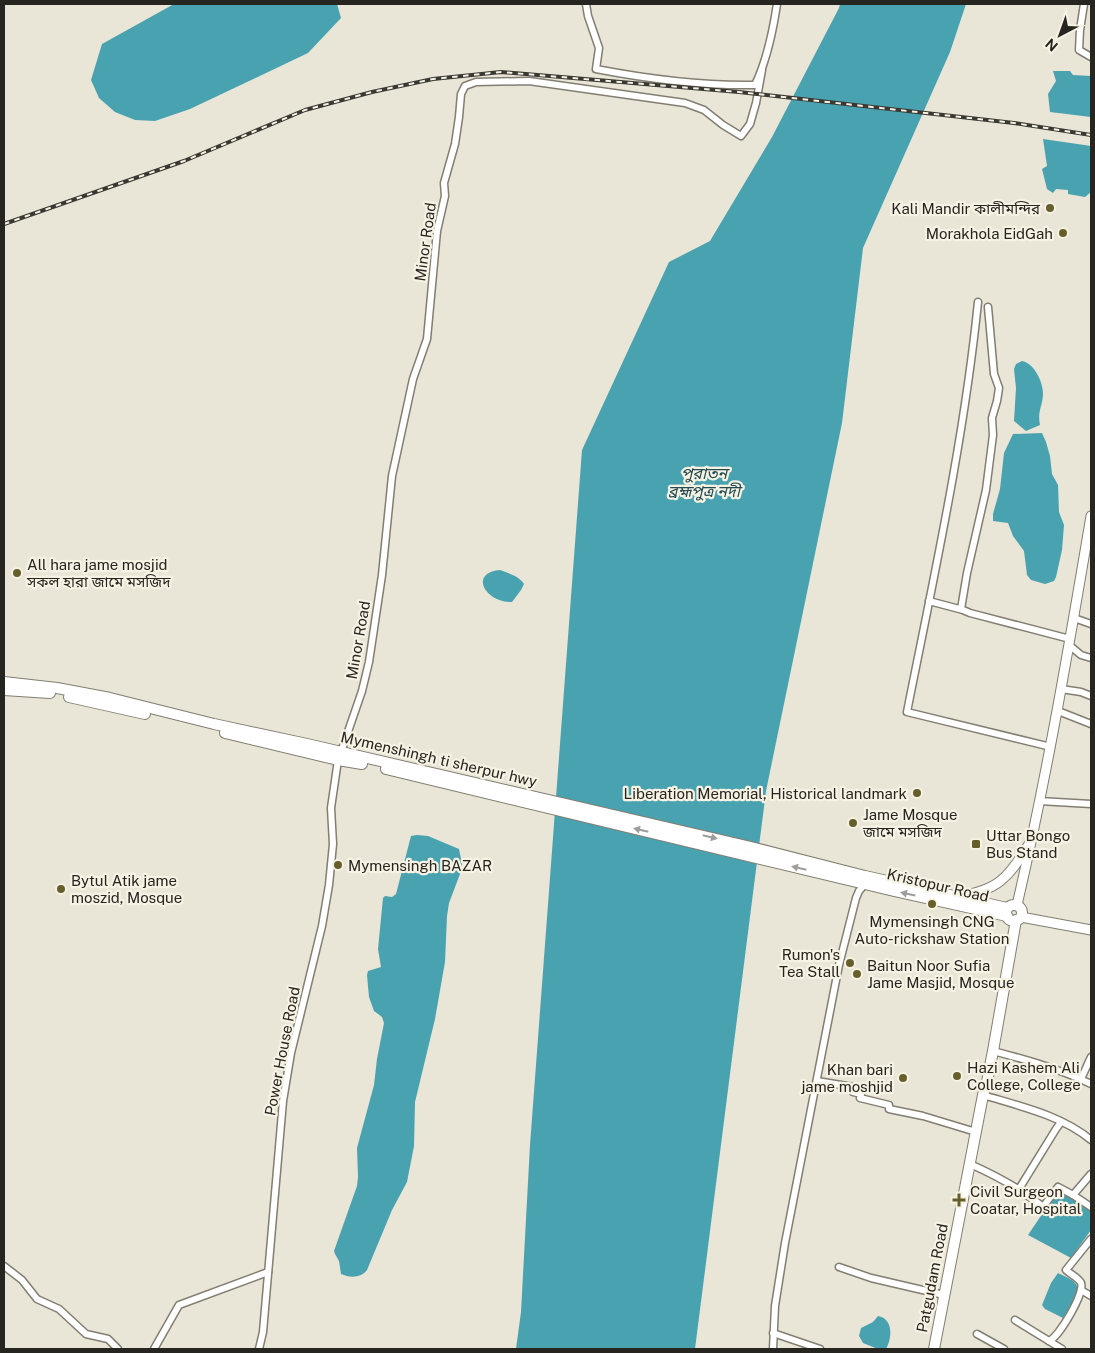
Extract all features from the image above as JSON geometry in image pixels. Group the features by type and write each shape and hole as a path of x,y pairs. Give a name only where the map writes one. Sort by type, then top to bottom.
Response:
{"main road":[{"path":"1013,914 1033,838 1051,747 1091,516"},
{"name":"Mymenshingh ti sherpur hwy","path":"4,682 50,687 110,698 340,756"},
{"name":"Mymenshingh ti sherpur hwy","path":"4,690 50,693 355,759 865,881"},
{"path":"958,896 981,892 1002,880 1016,865 1033,838"},
{"name":"Kristopur Road","path":"865,881 958,896 1013,914"},
{"name":"Kristopur Road","path":"865,881 1091,930"},
{"name":"Patgudam Road","path":"934,1349 993,1051 1013,914"},
{"name":"Patgudam Road","path":"983,1095 982,1080 1013,914"}],"street":[{"path":"586,4 599,48 596,70 642,78 732,86 755,85 762,70 774,26 777,4"},
{"path":"1084,4 1079,50 1091,56"},
{"name":"Minor Road","path":"340,756 362,691 368,662 382,575 392,476 413,379 427,339 438,231 445,196 444,183 455,144 461,94 465,86 476,82 529,81 685,103 704,110 741,136 750,124 762,70"},
{"path":"978,302 960,443 908,712 1051,747"},
{"path":"960,609 986,490 992,418 999,388 994,374 988,307"},
{"path":"929,601 1070,642 1081,655 1091,658"},
{"path":"1074,618 1091,624"},
{"path":"1062,689 1081,692 1091,696"},
{"path":"1058,711 1091,724"},
{"name":"Power House Road","path":"259,1349 268,1272 283,1101 293,1044 322,926 329,886 333,844 331,808 340,756"},
{"path":"1040,801 1091,804"},
{"path":"773,1349 775,1306 785,1244 817,1081 842,955 856,898 865,881"},
{"path":"993,1051 1031,1061 1091,1084"},
{"path":"1081,1079 1091,1056"},
{"path":"817,1081 853,1087 853,1092 861,1094 860,1098 890,1105 889,1109 923,1116 976,1132"},
{"path":"983,1095 1061,1122 1091,1140"},
{"path":"1019,1189 1061,1122"},
{"path":"970,1164 991,1173 1025,1192 1043,1207 1058,1186 1091,1207"},
{"path":"1073,1195 1091,1174"},
{"path":"1049,1341 1054,1339 1061,1329 1080,1294 1082,1285 1080,1281 1066,1270 1090,1243"},
{"path":"4,1266 22,1280 37,1299 59,1308 86,1334 108,1339 118,1349"},
{"path":"839,1267 871,1278 944,1295"},
{"path":"154,1349 179,1305 268,1272"},
{"path":"1080,1290 1091,1296"},
{"path":"1014,1320 1062,1349"},
{"path":"773,1333 820,1349"},
{"path":"977,1334 1004,1349"}],"water":[{"path":"174,4 337,4 341,18 308,53 190,109 155,121 135,120 115,112 99,98 91,80 102,44"},
{"name":"পুরাতন ব্রহ্মপুত্র নদী","path":"840,4 966,4 950,52 863,248 842,423 766,791 695,1349 516,1349 521,1312 530,1145 582,450 669,262 710,241 772,137"},
{"path":"1053,71 1070,71 1073,75 1091,76 1091,117 1050,112 1048,94 1056,81"},
{"path":"1043,139 1091,146 1091,192 1085,197 1068,194 1068,190 1056,189 1053,193 1047,189 1042,169 1047,166"},
{"path":"1022,361 1034,369 1043,393 1039,416 1040,425 1026,431 1014,421 1016,388 1014,369 1016,364"},
{"path":"1042,433 1050,456 1052,474 1058,485 1059,512 1064,525 1062,550 1056,577 1054,581 1045,584 1031,580 1027,575 1024,551 1013,536 1008,523 993,521 1000,489 1004,453 1013,434"},
{"path":"500,570 516,577 524,584 512,602 495,598 484,587 485,576 490,572"},
{"path":"411,836 428,836 459,849 462,864 449,903 445,962 435,1019 415,1102 414,1146 407,1182 392,1210 367,1270 359,1276 348,1276 341,1274 339,1261 334,1251 357,1186 357,1148 374,1085 384,1023 382,1017 374,1011 369,997 367,975 368,971 381,967 378,949 383,898 385,896 392,897 396,894"},
{"path":"1059,1189 1091,1211 1091,1230 1071,1258 1028,1235"},
{"path":"1058,1273 1075,1282 1079,1292 1063,1318 1045,1309 1042,1305 1051,1283"},
{"path":"878,1316 887,1321 889,1325 890,1340 886,1349 878,1349 863,1343 859,1336 861,1328 873,1322"}],"railway":[{"path":"4,224 184,161 305,110 372,92 433,79 501,72 739,92 1014,123 1091,135"}],"place":[{"name":"Kali Mandir কালীমন্দির","path":"1050,208"},
{"name":"Morakhola EidGah","path":"1063,233"},
{"name":"All hara jame mosjid সকল হারা জামে মসজিদ","path":"17,573"},
{"name":"Liberation Memorial, Historical landmark","path":"917,793"},
{"name":"Jame Mosque জামে মসজিদ","path":"853,823"},
{"name":"Uttar Bongo Bus Stand","path":"976,844"},
{"name":"Mymensingh BAZAR","path":"338,865"},
{"name":"Bytul Atik jame moszid, Mosque","path":"61,889"},
{"name":"Mymensingh CNG Auto-rickshaw Station","path":"932,904"},
{"name":"Rumon's Tea Stall","path":"850,963"},
{"name":"Baitun Noor Sufia Jame Masjid, Mosque","path":"857,974"},
{"name":"Hazi Kashem Ali College, College","path":"957,1076"},
{"name":"Khan bari jame moshjid","path":"903,1078"},
{"name":"Civil Surgeon Coatar, Hospital","path":"959,1200"}]}
